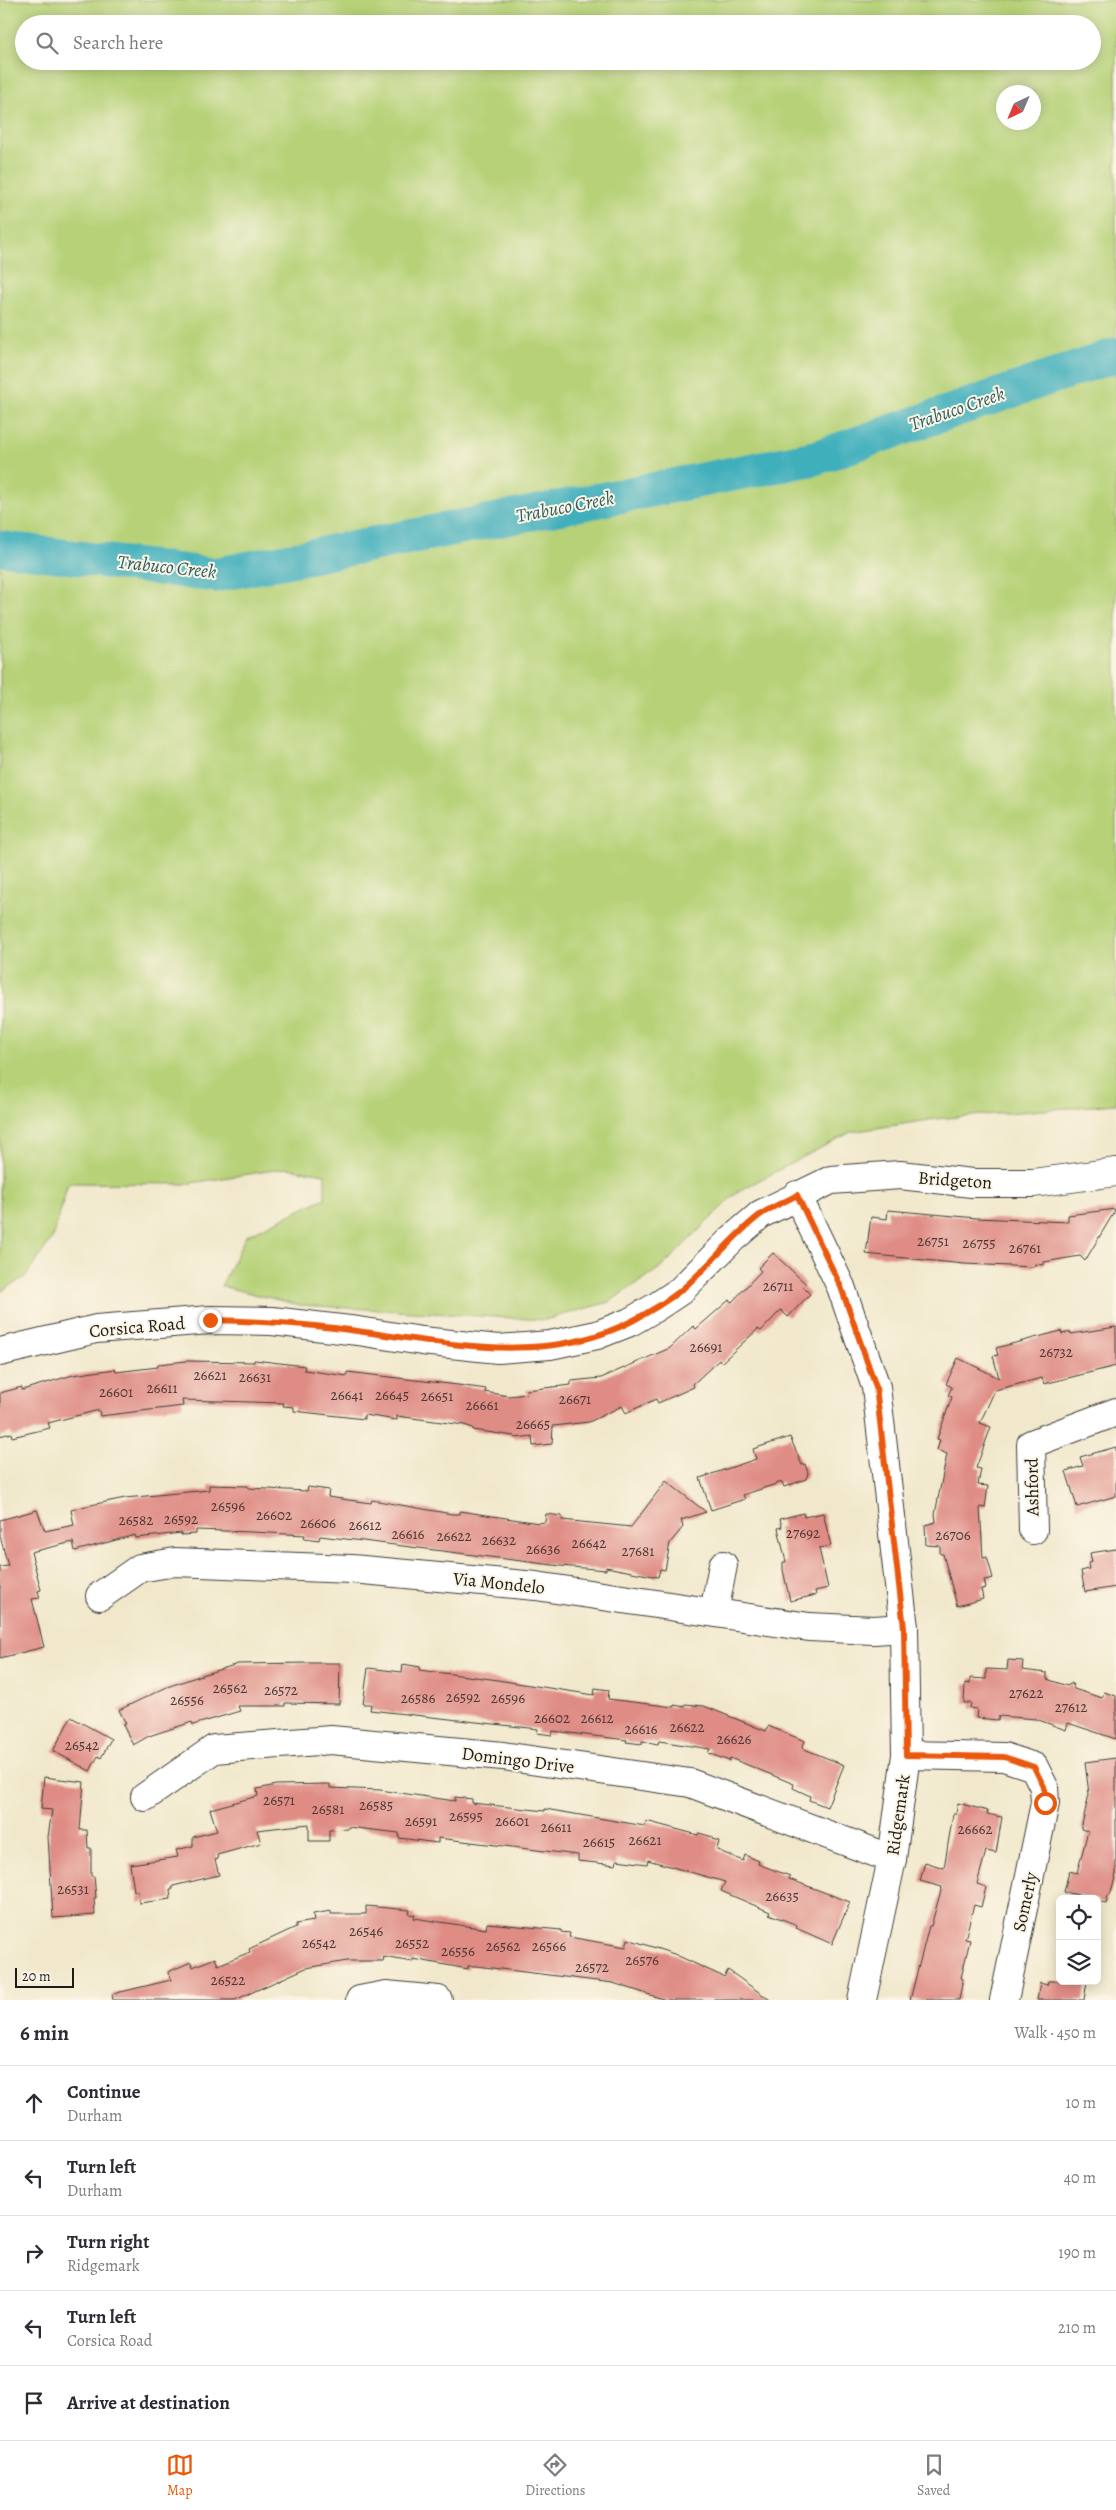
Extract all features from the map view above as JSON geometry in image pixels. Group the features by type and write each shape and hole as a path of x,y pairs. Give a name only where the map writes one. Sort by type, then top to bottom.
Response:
{"street":[{"name":"Bridgeton","path":"797,1195 831,1180 900,1176 972,1183 1033,1183 1116,1172"},
{"name":"Corsica Road","path":"0,1352 96,1329 210,1320 272,1321 358,1331 422,1342 498,1349 550,1345 597,1335 630,1322 656,1307 680,1291 732,1239 762,1214 797,1195"},
{"name":"Ridgemark","path":"797,1195 841,1287 876,1387 904,1628 906,1755 892,1859 862,2000"},
{"name":"Ashford","path":"1033,1530 1031,1444 1116,1412"},
{"name":"Via Mondelo","path":"100,1596 140,1568 174,1562 352,1569 516,1584 809,1627 874,1630 904,1628"},
{"path":"714,1612 723,1565"},
{"name":"Domingo Drive","path":"145,1797 214,1749 331,1740 503,1756 690,1783 892,1859"},
{"name":"Somerly","path":"906,1755 1004,1757 1034,1767 1044,1787 1045,1803 1004,2000"},
{"path":"360,2000 386,1995 438,2000"}],"green space":[{"path":"0,0 1116,0 1116,1104 935,1119 851,1132 737,1192 663,1266 609,1302 545,1320 299,1305 221,1286 246,1236 325,1198 325,1174 287,1168 185,1184 68,1183 53,1237 25,1277 0,1292"}],"building":[{"path":"1116,1209 1085,1261 1080,1256 1044,1262 1044,1265 1035,1264 1034,1267 964,1264 866,1254 871,1217 887,1219 888,1210 977,1218 1068,1222 1068,1215"},
{"path":"773,1253 806,1284 803,1287 810,1294 788,1317 781,1310 761,1331 758,1329 721,1363 719,1360 693,1384 694,1387 658,1403 656,1399 626,1413 622,1406 589,1422 553,1426 552,1444 533,1446 532,1436 515,1438 514,1436 473,1430 473,1428 464,1425 397,1416 397,1420 364,1415 364,1419 294,1411 294,1407 283,1406 284,1403 182,1400 183,1406 100,1416 99,1410 48,1423 50,1428 12,1437 11,1433 0,1436 0,1393 22,1387 22,1390 73,1375 115,1369 116,1372 158,1367 158,1364 187,1361 254,1362 254,1360 305,1366 304,1370 347,1376 347,1372 458,1385 486,1389 485,1392 509,1396 527,1394 526,1390 571,1385 571,1381 601,1378 670,1348 693,1326 696,1329 729,1300 732,1302 761,1271 758,1268"},
{"path":"1116,1327 1116,1366 1044,1384 1042,1378 995,1390 980,1423 991,1427 976,1468 981,1469 978,1485 988,1486 985,1508 980,1507 983,1558 987,1557 993,1578 984,1580 986,1588 981,1589 983,1599 957,1606 943,1554 940,1554 940,1546 926,1545 925,1525 936,1522 935,1514 947,1454 937,1450 940,1440 937,1439 952,1397 948,1395 952,1387 946,1384 958,1358 999,1378 993,1356 998,1355 996,1348 1061,1331 1062,1334 1071,1332 1071,1334"},
{"path":"790,1437 802,1465 805,1464 808,1473 806,1479 784,1487 782,1482 743,1495 745,1499 711,1510 700,1478 756,1459 753,1449"},
{"path":"1116,1447 1116,1496 1077,1507 1066,1471 1083,1466 1080,1457"},
{"path":"666,1481 706,1512 681,1520 683,1527 670,1543 665,1570 660,1569 658,1577 606,1567 606,1570 561,1566 320,1536 319,1540 304,1538 305,1535 252,1532 196,1530 196,1534 181,1535 181,1533 136,1538 135,1535 75,1551 73,1542 31,1552 41,1590 38,1591 40,1598 32,1599 44,1647 0,1658 0,1567 8,1566 0,1536 0,1520 37,1510 45,1531 74,1525 71,1510 125,1498 209,1490 209,1485 307,1491 308,1487 329,1490 328,1497 371,1503 372,1500 452,1514 460,1514 460,1511 539,1523 545,1522 546,1514 562,1516 562,1520 631,1527"},
{"path":"803,1513 804,1517 823,1513 831,1546 819,1548 828,1588 815,1591 816,1595 790,1601 783,1570 783,1562 786,1562 778,1528 782,1527 780,1519"},
{"path":"1116,1549 1116,1587 1085,1592 1081,1571 1089,1569 1088,1563 1092,1562 1090,1553"},
{"path":"1008,1660 1023,1661 1022,1670 1047,1673 1047,1679 1067,1686 1072,1683 1074,1689 1102,1698 1104,1692 1116,1696 1116,1739 1068,1723 1066,1730 1036,1719 999,1716 998,1720 976,1718 977,1709 970,1708 971,1703 964,1703 965,1683 970,1684 970,1678 986,1679 986,1669 1007,1670"},
{"path":"340,1663 339,1704 285,1703 285,1706 238,1706 240,1711 193,1725 192,1722 149,1736 133,1745 123,1725 126,1724 119,1710 167,1687 238,1664"},
{"path":"403,1664 420,1667 419,1670 594,1695 595,1688 609,1690 608,1699 674,1707 674,1705 685,1707 685,1704 704,1706 766,1731 768,1726 805,1741 802,1748 844,1765 827,1807 809,1800 810,1796 793,1788 794,1784 730,1758 729,1761 708,1753 710,1749 659,1741 658,1744 642,1741 642,1744 626,1742 627,1740 553,1731 552,1735 537,1733 538,1729 370,1710 371,1704 363,1704 368,1668 402,1672"},
{"path":"71,1717 111,1739 101,1758 98,1756 90,1771 53,1751"},
{"path":"1116,1758 1116,1874 1106,1903 1101,1902 1101,1895 1078,1895 1064,1892 1069,1871 1077,1873 1088,1831 1081,1829 1089,1794 1085,1762"},
{"path":"44,1777 84,1782 80,1830 87,1830 88,1848 91,1848 91,1876 94,1876 96,1898 94,1898 95,1915 53,1918 48,1837 52,1810 41,1809"},
{"path":"330,1784 330,1788 380,1790 455,1801 455,1797 472,1799 472,1803 545,1811 545,1809 645,1826 646,1821 698,1835 699,1833 719,1841 717,1850 743,1861 745,1855 759,1861 758,1864 790,1876 789,1879 850,1902 832,1944 796,1928 797,1925 769,1914 770,1912 721,1891 725,1882 648,1860 647,1864 617,1860 616,1865 578,1861 578,1855 438,1838 438,1843 399,1838 399,1833 348,1827 348,1829 329,1830 329,1841 309,1841 309,1824 257,1830 261,1843 217,1855 218,1859 215,1860 219,1875 173,1886 173,1889 170,1889 171,1899 139,1903 138,1891 134,1891 130,1864 178,1857 176,1850 193,1846 193,1837 217,1831 210,1809 258,1796 257,1789 276,1785"},
{"path":"958,1803 988,1811 987,1814 1002,1817 996,1853 986,1851 977,1884 986,1887 981,1907 974,1905 965,1939 970,1940 961,1978 963,1979 959,2000 910,2000 929,1926 931,1926 942,1887 920,1881 925,1862 944,1868 953,1814 956,1814"},
{"path":"366,1906 410,1910 409,1914 415,1915 414,1918 486,1929 487,1923 561,1930 561,1932 570,1933 569,1937 626,1947 628,1939 674,1954 724,1977 728,1970 770,2000 666,2000 613,1983 476,1966 468,1966 468,1969 413,1959 413,1962 383,1957 384,1961 347,1961 306,1968 235,2000 113,2000 112,1994 171,1980 168,1972 191,1962 193,1967 215,1958 218,1965 250,1952 249,1949 296,1927 296,1924 314,1921 313,1914 331,1911 331,1914 366,1914"},
{"path":"1048,1981 1056,1981 1056,1985 1086,1985 1084,2000 1037,2000 1040,1983 1047,1985"}],"waterway":[{"name":"Trabuco Creek","path":"0,548 214,575 815,458 1116,355"}],"route":[{"path":"210,1320 272,1321 358,1331 422,1342 498,1349 550,1345 597,1335 630,1322 680,1291 732,1239 762,1214 797,1195 841,1287 876,1387 904,1628 906,1755 1004,1757 1034,1767 1044,1787 1045,1803"}]}
